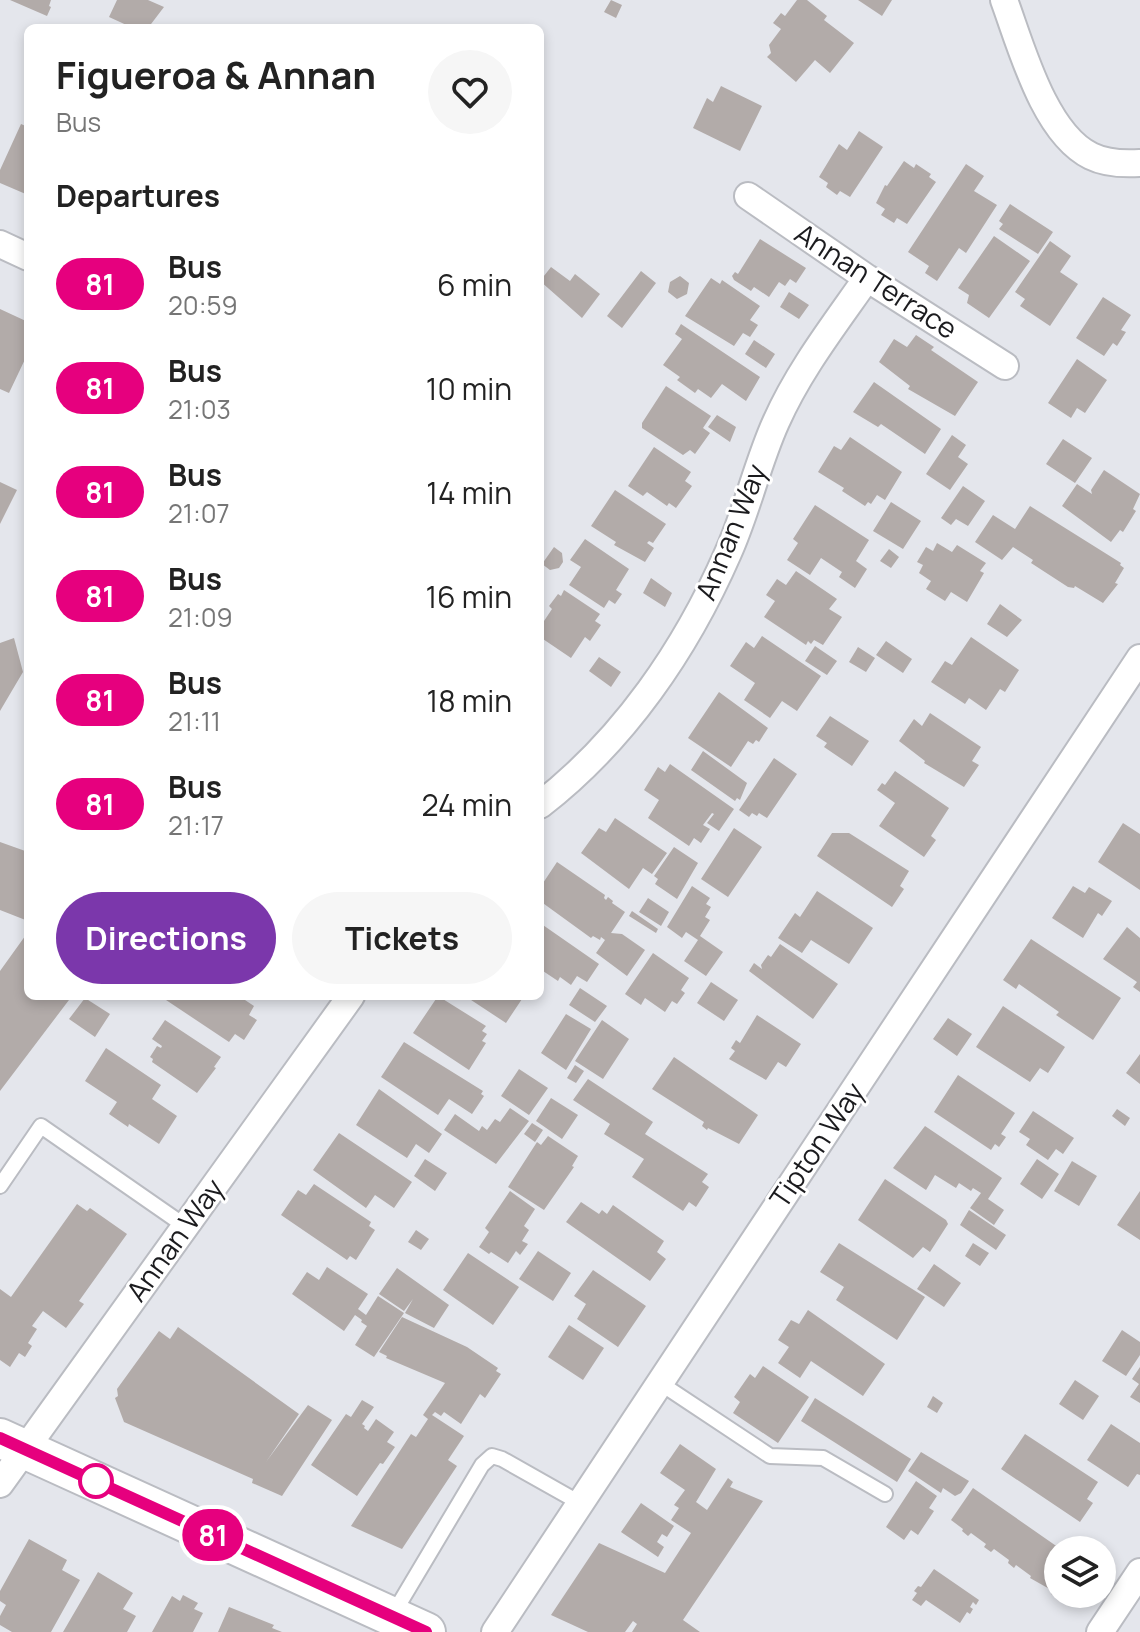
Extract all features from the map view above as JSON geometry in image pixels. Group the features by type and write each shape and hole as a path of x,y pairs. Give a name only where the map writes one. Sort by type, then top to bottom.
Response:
{"main road":[{"path":"12,1444 388,1624 426,1632"}],"street":[{"path":"1004,0 1050,113 1071,142 1091,156 1123,164 1140,163"},
{"name":"Annan Terrace","path":"748,196 867,278 1005,366"},
{"path":"0,244 24,255"},
{"name":"Annan Way","path":"544,802 561,789 618,730 654,686 691,629 729,551 777,419 813,355 867,278"},
{"name":"Tipton Way","path":"495,1632 1140,658"},
{"name":"Annan Way","path":"0,1484 12,1444 185,1226 348,1000"},
{"path":"1100,1632 1140,1572"}],"lane":[{"path":"0,1186 41,1126 185,1226"},
{"path":"660,1383 770,1456 823,1458 885,1494"},
{"path":"388,1624 482,1465 492,1456 580,1503"}],"building":[{"path":"10,0 51,0 51,7 47,16"},
{"path":"117,0 148,0 164,7 151,24 124,24 109,17"},
{"path":"611,0 622,5 616,18 604,12"},
{"path":"797,0 807,0 827,16 824,20 854,43 830,73 815,60 796,82 767,57 771,53 769,45 781,29 773,23 781,13 785,16"},
{"path":"858,0 892,0 882,16"},
{"path":"721,86 762,106 740,151 693,128 707,98 713,102"},
{"path":"21,124 24,125 24,193 0,183 0,170"},
{"path":"859,131 883,147 850,197 840,191 837,195 819,177 839,144 847,150"},
{"path":"904,161 914,168 916,164 931,174 929,177 936,182 907,224 897,218 894,223 881,215 885,209 876,203 885,185"},
{"path":"966,164 984,176 974,191 997,205 966,253 959,248 937,281 925,273 929,266 908,252"},
{"path":"1010,204 1053,232 1038,254 999,229 1003,224 999,221"},
{"path":"994,236 1030,261 989,318 967,303 969,295 958,288"},
{"path":"760,239 806,268 796,283 790,279 785,286 779,282 769,297 754,287 751,291 732,276 735,272 738,274"},
{"path":"1050,241 1071,256 1060,272 1078,284 1050,326 1020,306 1025,299 1015,292"},
{"path":"551,267 570,281 575,274 600,294 582,318 544,285 544,276"},
{"path":"641,271 656,283 622,328 607,316"},
{"path":"680,276 689,283 687,294 677,299 668,292 670,282"},
{"path":"711,278 720,284 722,280 760,306 750,320 758,325 750,337 743,333 734,346 685,316"},
{"path":"789,292 809,305 799,319 780,307"},
{"path":"1103,297 1131,315 1121,330 1126,332 1117,346 1113,343 1104,356 1076,338"},
{"path":"0,309 24,320 24,361 9,393 0,389"},
{"path":"681,324 760,377 746,401 722,384 711,398 698,389 695,393 663,365 682,339 675,334"},
{"path":"916,335 934,347 931,350 978,382 955,416 908,389 910,386 879,362 894,339 907,347"},
{"path":"754,340 775,354 766,368 745,354"},
{"path":"1077,359 1107,380 1085,413 1077,408 1071,418 1048,403"},
{"path":"874,382 941,429 925,454 881,424 878,427 853,412"},
{"path":"666,386 711,416 703,428 710,433 695,454 690,450 683,455 642,428 642,423"},
{"path":"717,415 736,427 730,442 708,427"},
{"path":"952,435 966,445 958,457 968,464 950,490 926,474"},
{"path":"850,437 902,472 885,500 877,495 871,504 868,502 865,506 818,472 834,446 841,450"},
{"path":"1063,439 1092,458 1075,483 1046,464"},
{"path":"654,447 691,472 685,481 692,486 676,508 669,503 667,506 647,492 643,496 628,486"},
{"path":"1104,470 1140,494 1133,509 1136,511 1123,532 1120,530 1111,542 1062,506 1077,484 1092,494 1091,490"},
{"path":"0,482 17,490 0,524"},
{"path":"963,486 985,501 968,526 956,519 951,525 941,518"},
{"path":"615,490 666,524 653,543 647,543 654,548 645,562 614,545 616,542 591,526"},
{"path":"891,502 921,521 903,549 873,531"},
{"path":"815,505 869,540 856,561 867,569 855,588 839,577 842,572 821,558 810,575 787,560 798,543 793,539"},
{"path":"1030,506 1121,563 1124,568 1115,583 1118,584 1103,603 1075,586 1068,587 1013,547 1002,560 975,542 993,515 1015,529"},
{"path":"585,539 629,569 616,590 622,594 615,604 609,600 604,608 569,585 581,567 570,560"},
{"path":"937,543 952,552 957,545 986,563 980,571 984,573 967,602 951,592 945,601 926,589 931,581 919,573 923,565 917,562 926,547 933,551"},
{"path":"554,547 562,553 563,562 559,568 550,570 544,566"},
{"path":"889,549 899,557 891,568 880,561"},
{"path":"796,571 837,599 829,609 842,617 823,645 814,640 806,645 764,617 775,601 766,595 777,579 786,585"},
{"path":"651,578 672,593 665,607 643,593"},
{"path":"564,590 600,614 595,621 601,625 590,641 585,637 571,658 544,640 544,621 552,609 549,606 558,594 561,596"},
{"path":"1000,604 1022,620 1007,637 987,624"},
{"path":"762,636 821,676 797,711 782,701 770,718 744,700 755,683 730,666 746,642 754,648"},
{"path":"971,637 1019,670 1005,692 1000,689 986,710 969,698 965,704 931,682 945,661 952,665"},
{"path":"14,638 23,672 0,711 0,643"},
{"path":"886,641 912,659 903,673 876,655"},
{"path":"815,646 837,661 827,675 805,661"},
{"path":"858,647 875,658 866,672 849,662"},
{"path":"599,657 621,672 611,687 589,671"},
{"path":"719,692 768,728 759,742 756,740 753,744 748,741 731,767 688,738"},
{"path":"930,713 981,747 972,761 979,765 964,787 924,763 899,741 914,719 922,726"},
{"path":"830,716 869,741 852,766 824,747 827,743 816,736"},
{"path":"703,751 747,783 740,800 737,798 735,801 691,770"},
{"path":"774,758 797,774 767,818 759,813 757,816 752,813 749,817 739,810"},
{"path":"670,764 734,809 719,831 707,823 712,813 703,825 710,829 701,843 694,838 689,846 648,818 659,800 644,790 658,767 665,772"},
{"path":"895,771 949,808 931,836 936,840 924,857 879,826 895,803 877,790"},
{"path":"615,818 667,853 652,874 643,868 629,889 581,853 599,828 606,832"},
{"path":"1123,823 1140,834 1140,890 1098,862"},
{"path":"734,828 762,847 728,897 701,879"},
{"path":"832,833 849,833 909,871 900,886 904,889 892,907 817,856"},
{"path":"0,842 24,851 24,919 0,910"},
{"path":"674,847 698,863 677,899 655,884 658,879 654,876"},
{"path":"557,862 625,912 611,933 622,934 645,950 627,976 596,953 605,940 601,937 600,940 591,938 544,904 544,882"},
{"path":"692,886 710,898 706,904 711,907 705,917 710,920 700,936 723,952 706,976 684,961 698,940 686,932 682,938 667,927"},
{"path":"1073,886 1085,893 1089,887 1112,901 1102,916 1098,913 1083,938 1052,918"},
{"path":"817,891 873,928 849,964 811,940 802,953 778,938 795,913 800,917"},
{"path":"648,898 669,912 661,926 639,912"},
{"path":"632,911 658,929 656,933 629,916"},
{"path":"544,926 599,964 587,982 577,976 571,985 560,977 558,981 544,972"},
{"path":"1127,927 1140,938 1140,992 1133,987 1137,982 1103,959"},
{"path":"24,938 24,1000 69,1000 0,1091 0,971"},
{"path":"1031,939 1121,998 1093,1040 1019,984 1016,989 1003,980"},
{"path":"780,944 838,984 813,1019 749,971 754,963 762,969 761,965 768,955 771,957"},
{"path":"653,953 689,978 681,990 685,993 677,1004 672,1001 665,1012 645,998 641,1005 625,994"},
{"path":"711,982 738,1000 724,1021 697,1003"},
{"path":"580,988 607,1006 595,1022 569,1005"},
{"path":"83,1000 110,1014 95,1037 69,1019"},
{"path":"166,1000 245,1000 254,1006 249,1015 257,1020 244,1040 235,1034 229,1042"},
{"path":"435,1000 444,1000 486,1026 482,1031 487,1034 482,1041 486,1043 469,1070 413,1033"},
{"path":"471,1000 521,1000 506,1023"},
{"path":"1003,1006 1065,1047 1048,1073 1040,1068 1030,1082 976,1047"},
{"path":"566,1014 591,1029 566,1070 541,1053"},
{"path":"757,1015 801,1044 786,1067 778,1062 766,1080 729,1059 735,1051 731,1048 736,1040 740,1043"},
{"path":"948,1018 972,1034 957,1056 933,1039"},
{"path":"165,1020 221,1057 197,1093 152,1062 150,1057 157,1046 162,1046 152,1039"},
{"path":"602,1020 629,1039 603,1079 575,1061"},
{"path":"404,1042 483,1091 481,1094 484,1096 472,1114 449,1099 438,1115 381,1077"},
{"path":"106,1048 161,1085 152,1099 177,1116 159,1144 109,1114 117,1102 85,1081"},
{"path":"1140,1054 1140,1084 1126,1073"},
{"path":"674,1057 758,1115 739,1144 707,1130 702,1126 704,1122 652,1089"},
{"path":"575,1065 584,1071 576,1083 567,1078"},
{"path":"519,1069 548,1088 529,1115 501,1096"},
{"path":"958,1075 1015,1113 1001,1134 1006,1137 999,1147 995,1144 991,1150 934,1112"},
{"path":"588,1079 653,1122 645,1134 708,1174 702,1182 709,1187 696,1207 689,1202 683,1211 632,1177 644,1159 604,1134 610,1124 573,1100"},
{"path":"379,1089 442,1134 429,1153 416,1144 407,1158 356,1125"},
{"path":"551,1098 578,1115 562,1139 536,1121"},
{"path":"510,1108 529,1121 496,1164 444,1130 455,1114 479,1131 482,1126 487,1130 495,1119 500,1122"},
{"path":"1117,1109 1130,1118 1125,1126 1112,1116"},
{"path":"1033,1111 1074,1138 1063,1154 1056,1149 1048,1160 1026,1145 1030,1139 1019,1132"},
{"path":"532,1123 543,1130 535,1142 524,1134"},
{"path":"925,1126 1002,1178 988,1199 1004,1210 994,1225 970,1208 981,1193 973,1188 971,1191 959,1183 956,1188 935,1175 926,1190 893,1168"},
{"path":"339,1133 412,1182 394,1208 375,1195 366,1208 313,1170"},
{"path":"548,1136 578,1156 574,1167 544,1210 508,1187 537,1142 541,1145"},
{"path":"425,1159 447,1173 435,1191 414,1176"},
{"path":"1037,1159 1059,1174 1042,1199 1020,1184"},
{"path":"1072,1161 1097,1176 1079,1206 1054,1191"},
{"path":"885,1179 946,1220 948,1224 930,1252 923,1247 913,1258 858,1220"},
{"path":"314,1184 371,1222 369,1226 375,1230 356,1260 350,1256 347,1260 281,1215 298,1190 306,1195"},
{"path":"510,1191 535,1209 524,1226 529,1230 522,1241 528,1244 520,1255 516,1251 508,1263 479,1247 489,1232 485,1228"},
{"path":"1140,1191 1140,1240 1117,1225"},
{"path":"581,1202 599,1214 602,1210 607,1214 613,1205 664,1241 657,1252 666,1259 650,1281 566,1222"},
{"path":"77,1204 87,1211 90,1208 127,1234 79,1301 84,1304 66,1328 43,1311 32,1326 37,1329 28,1343 32,1346 25,1357 19,1353 10,1367 0,1360 0,1289 11,1297"},
{"path":"969,1210 1006,1235 996,1250 960,1225"},
{"path":"416,1230 429,1239 421,1250 408,1242"},
{"path":"839,1243 925,1297 897,1340 836,1300 844,1287 820,1272"},
{"path":"973,1243 989,1253 980,1266 965,1256"},
{"path":"538,1251 571,1273 553,1301 519,1279"},
{"path":"468,1253 519,1287 493,1325 443,1290"},
{"path":"934,1264 961,1283 944,1307 917,1289"},
{"path":"327,1267 368,1294 358,1309 366,1315 378,1296 404,1313 374,1357 355,1345 367,1326 362,1320 355,1315 344,1331 292,1294 307,1272 319,1280"},
{"path":"397,1268 449,1305 434,1328 405,1313 413,1299 404,1311 379,1294"},
{"path":"593,1270 646,1306 618,1347 577,1319 586,1304 574,1296"},
{"path":"808,1310 885,1364 863,1396 811,1361 800,1378 778,1363 789,1347 778,1340 791,1320 799,1324"},
{"path":"402,1317 467,1347 498,1368 496,1371 501,1374 485,1398 480,1394 461,1424 444,1412 441,1416 435,1412 432,1415 464,1436 448,1460 457,1466 402,1549 351,1526 411,1434 416,1437 428,1419 423,1415 445,1383 386,1358 379,1352"},
{"path":"569,1325 604,1348 583,1380 548,1357"},
{"path":"178,1327 299,1414 266,1462 308,1405 332,1420 282,1496 252,1483 253,1479 124,1422 115,1398 118,1396 117,1389 159,1331 170,1339"},
{"path":"1122,1330 1140,1342 1140,1355 1126,1376 1102,1361"},
{"path":"763,1366 809,1397 778,1443 733,1413 740,1402 734,1397 750,1374 755,1378"},
{"path":"1140,1367 1140,1403 1130,1397 1139,1384 1132,1379"},
{"path":"1075,1380 1099,1396 1083,1420 1059,1404"},
{"path":"933,1396 943,1403 937,1413 927,1407"},
{"path":"815,1398 911,1459 897,1482 801,1421"},
{"path":"362,1400 374,1407 362,1424 364,1428 368,1431 376,1419 394,1432 387,1442 395,1447 357,1496 311,1465 346,1414 351,1417"},
{"path":"1111,1424 1140,1443 1140,1475 1137,1474 1128,1487 1087,1460"},
{"path":"1025,1434 1098,1482 1087,1499 1093,1503 1080,1522 1001,1469"},
{"path":"680,1444 716,1469 696,1502 707,1510 728,1478 733,1482 730,1487 763,1501 683,1620 700,1632 632,1632 637,1624 633,1621 625,1632 588,1632 551,1615 599,1543 665,1573 691,1533 671,1520 679,1508 674,1505 685,1490 660,1473"},
{"path":"921,1452 969,1481 961,1493 955,1496 943,1488 941,1493 908,1471"},
{"path":"916,1481 937,1496 929,1508 934,1511 918,1535 911,1530 904,1540 886,1527"},
{"path":"973,1488 1044,1537 1044,1586 1016,1565 1014,1568 994,1549 991,1552 984,1547 986,1544 971,1533 968,1536 951,1520"},
{"path":"641,1503 674,1526 667,1537 662,1534 657,1542 664,1547 658,1557 621,1532"},
{"path":"29,1539 67,1560 62,1570 80,1580 51,1632 12,1632 0,1625 0,1616 6,1605 0,1601 0,1591"},
{"path":"934,1569 979,1600 976,1605 973,1602 970,1614 967,1612 960,1623 926,1600 921,1606 912,1600 917,1593 914,1591 921,1587"},
{"path":"98,1572 133,1593 123,1609 136,1616 127,1632 63,1632"},
{"path":"183,1595 198,1603 194,1609 203,1613 193,1632 152,1632 172,1596 180,1601"},
{"path":"229,1607 274,1625 272,1628 282,1632 218,1632"}],"bus line":[{"name":"81","path":"0,1438 426,1632"}]}
